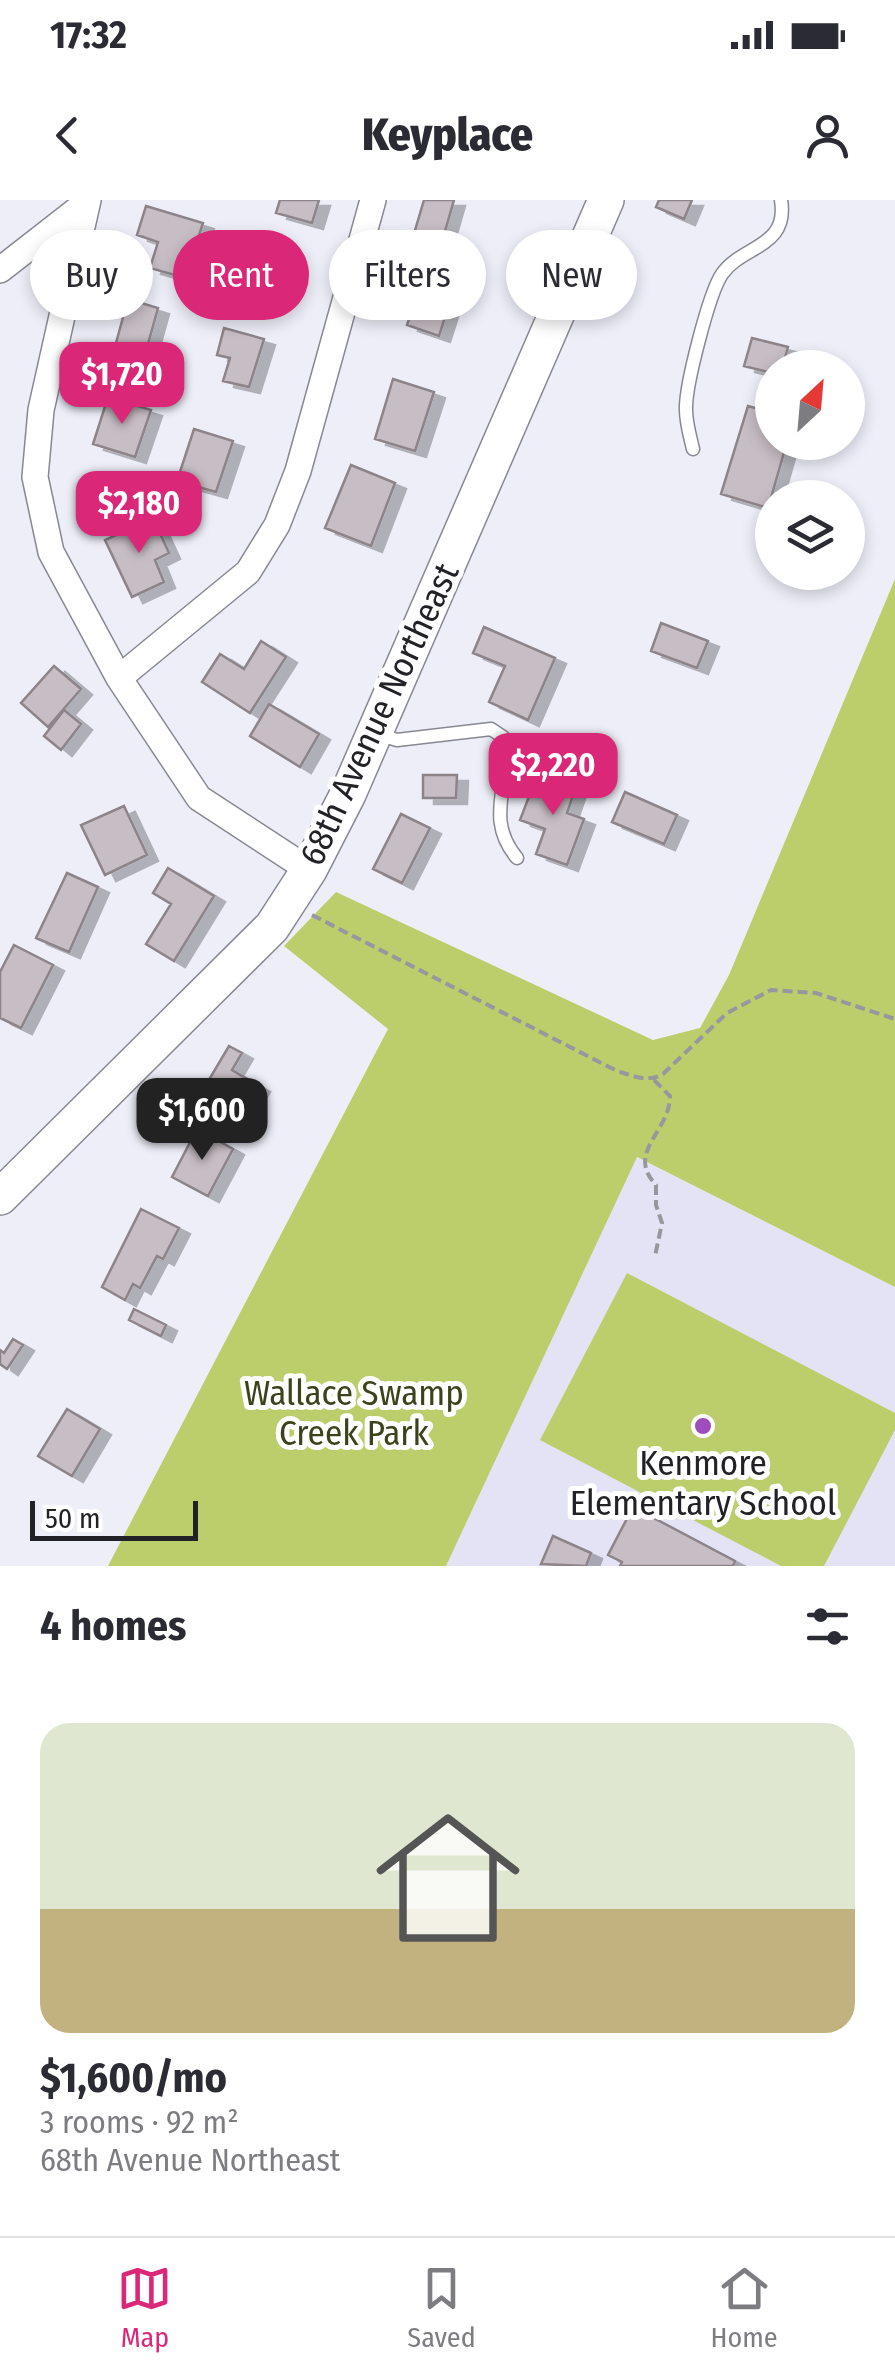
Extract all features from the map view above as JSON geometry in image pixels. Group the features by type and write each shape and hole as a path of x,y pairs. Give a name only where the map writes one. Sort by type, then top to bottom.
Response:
{"street":[{"path":"120,678 248,572 277,526 298,471 373,200"},
{"name":"68th Avenue Northeast","path":"0,1197 272,928 309,870 374,733 606,200"},
{"path":"87,202 40,410 35,477 51,552 120,678 199,798 309,870"},
{"path":"0,270 87,202"}],"lane":[{"path":"693,449 685,408 708,306 728,265 763,246 778,228 783,214 781,200"},
{"path":"374,733 397,740 491,729 503,737 506,751 498,822 503,842 516,858"}],"path":[{"path":"308,913 617,1070 653,1079 670,1096 670,1107 646,1153 644,1165 644,1173 656,1185 656,1205 662,1223 656,1256"},
{"path":"653,1079 727,1013 771,990 816,993 895,1018"}],"shaded area":[{"name":"Kenmore Elementary School","path":"636,1157 895,1287 895,1566 446,1566"}],"green space":[{"name":"Wallace Swamp Creek Park","path":"895,579 895,1287 637,1157 446,1566 108,1566 388,1029 284,946 336,892 653,1040 700,1028 729,975"},
{"path":"627,1273 895,1413 895,1430 824,1566 781,1566 540,1440"}],"building":[{"path":"280,200 319,200 312,223 276,213"},
{"path":"424,200 454,200 445,230 415,230"},
{"path":"659,200 692,200 684,219 656,207"},
{"path":"146,206 203,223 201,230 173,230 173,275 153,269 158,242 153,240 153,230 139,230"},
{"path":"153,306 158,308 143,362 113,354 122,320 153,320"},
{"path":"409,320 444,320 439,336 407,325"},
{"path":"224,328 264,339 249,387 223,381 230,358 217,355"},
{"path":"752,338 788,347 755,350 755,369 744,366"},
{"path":"393,379 434,392 415,451 375,439"},
{"path":"108,397 151,410 135,457 93,444"},
{"path":"748,406 755,408 755,460 782,460 776,480 755,480 755,504 721,494"},
{"path":"194,429 233,441 216,492 177,481"},
{"path":"351,465 395,483 371,546 325,528"},
{"path":"153,518 169,553 155,560 164,582 132,597 105,540"},
{"path":"661,623 708,641 697,668 651,651"},
{"path":"484,627 555,658 528,720 489,702 505,666 473,653"},
{"path":"261,641 286,657 250,713 202,682 220,654 244,669"},
{"path":"54,666 81,689 48,727 21,703"},
{"path":"269,704 319,734 300,767 250,736"},
{"path":"64,710 81,724 61,750 44,736"},
{"path":"538,773 576,787 567,813 584,819 567,865 536,854 545,829 520,820"},
{"path":"423,775 457,775 456,798 423,798"},
{"path":"625,792 677,815 664,844 612,822"},
{"path":"124,806 147,855 105,875 81,825"},
{"path":"401,814 430,828 402,883 373,869"},
{"path":"168,868 214,896 174,961 146,944 171,904 153,893"},
{"path":"67,873 98,887 69,952 36,938"},
{"path":"14,945 53,965 21,1028 0,1018 0,972"},
{"path":"229,1046 242,1053 232,1070 259,1086 230,1134 191,1110"},
{"path":"197,1129 233,1149 208,1196 172,1177"},
{"path":"141,1209 179,1228 163,1259 157,1256 140,1288 133,1284 125,1300 102,1287"},
{"path":"134,1309 166,1325 161,1336 129,1320"},
{"path":"13,1339 23,1345 7,1369 0,1364 0,1350 4,1353"},
{"path":"67,1409 100,1429 72,1476 38,1456"},
{"path":"633,1507 735,1561 733,1566 620,1566 622,1562 608,1555"},
{"path":"553,1536 591,1553 586,1566 541,1564"}],"place":[{"name":"Kenmore Elementary School","path":"703,1426"}]}
